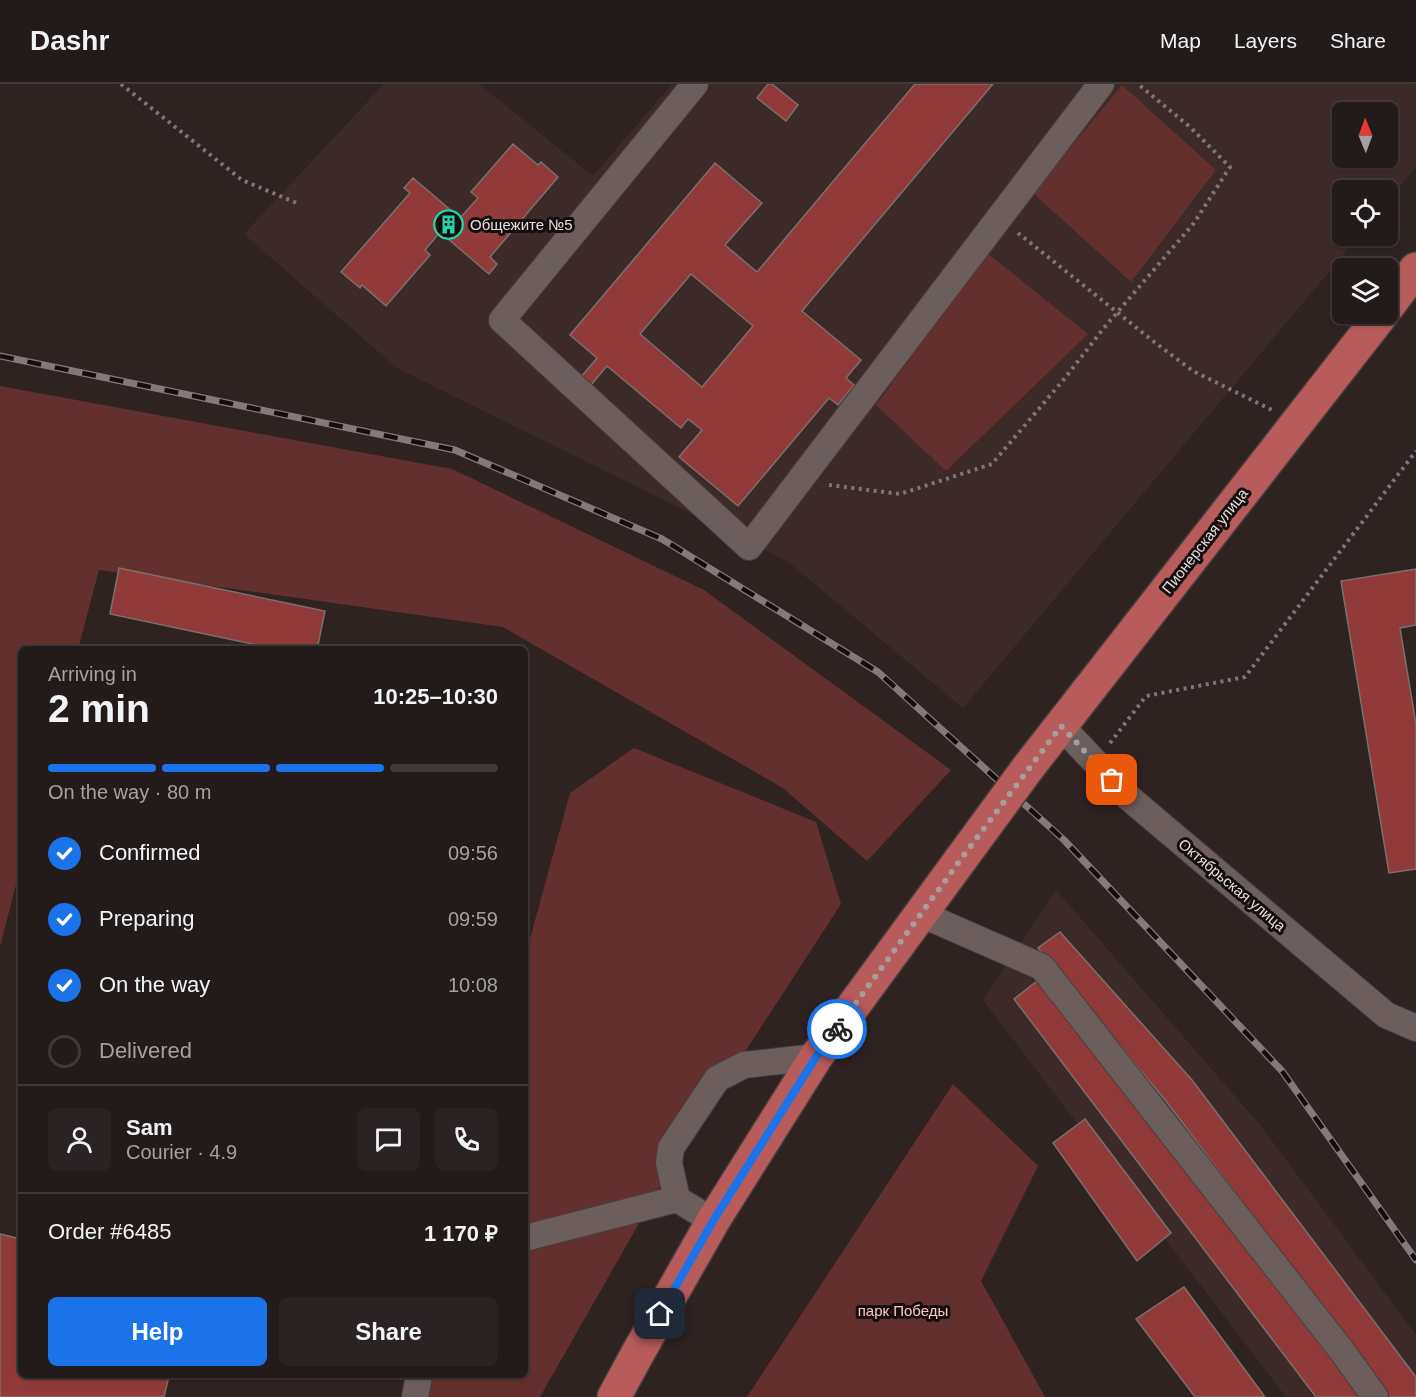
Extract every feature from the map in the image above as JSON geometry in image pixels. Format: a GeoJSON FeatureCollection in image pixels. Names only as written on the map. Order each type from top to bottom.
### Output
{"type":"FeatureCollection","features":[{"type":"Feature","properties":{"kind":"main road"},"geometry":{"type":"LineString","coordinates":[[1398,293],[1416,269]]}},
{"type":"Feature","properties":{"kind":"main road","name":"Пионерская улица"},"geometry":{"type":"LineString","coordinates":[[921,914],[1027,769],[1374,324]]}},
{"type":"Feature","properties":{"kind":"main road"},"geometry":{"type":"LineString","coordinates":[[614,1397],[713,1221],[816,1057],[921,914]]}},
{"type":"Feature","properties":{"kind":"street"},"geometry":{"type":"LineString","coordinates":[[695,84],[502,320],[749,547],[1101,84]]}},
{"type":"Feature","properties":{"kind":"street","name":"Октябрьская улица"},"geometry":{"type":"LineString","coordinates":[[1061,726],[1128,797],[1386,1015],[1416,1028]]}},
{"type":"Feature","properties":{"kind":"street"},"geometry":{"type":"LineString","coordinates":[[921,914],[1042,967],[1376,1397]]}},
{"type":"Feature","properties":{"kind":"street"},"geometry":{"type":"LineString","coordinates":[[677,1199],[669,1163],[671,1148],[717,1079],[744,1065],[816,1057]]}},
{"type":"Feature","properties":{"kind":"street"},"geometry":{"type":"LineString","coordinates":[[528,1237],[677,1199],[713,1221]]}},
{"type":"Feature","properties":{"kind":"street"},"geometry":{"type":"LineString","coordinates":[[415,1397],[419,1378]]}},
{"type":"Feature","properties":{"kind":"path"},"geometry":{"type":"LineString","coordinates":[[121,84],[242,180],[299,204]]}},
{"type":"Feature","properties":{"kind":"path"},"geometry":{"type":"LineString","coordinates":[[798,482],[900,494],[992,464],[1194,223],[1230,167],[1190,127],[1138,84]]}},
{"type":"Feature","properties":{"kind":"path"},"geometry":{"type":"LineString","coordinates":[[998,218],[1193,371],[1275,412]]}},
{"type":"Feature","properties":{"kind":"path"},"geometry":{"type":"LineString","coordinates":[[1095,762],[1146,696],[1245,677],[1416,451]]}},
{"type":"Feature","properties":{"kind":"shaded area"},"geometry":{"type":"Polygon","coordinates":[[[384,84],[479,84],[593,176],[672,84],[1416,85],[1416,167],[1398,189],[1398,180],[1332,180],[1332,246],[1351,246],[1341,258],[1332,258],[1332,268],[963,708],[787,561],[397,368],[244,234],[384,84]]]}},
{"type":"Feature","properties":{"kind":"shaded area"},"geometry":{"type":"Polygon","coordinates":[[[1056,890],[1261,1126],[1416,1335],[1416,1397],[1286,1397],[983,1000],[1056,890]]]}},
{"type":"Feature","properties":{"kind":"green space"},"geometry":{"type":"Polygon","coordinates":[[[1122,85],[1216,170],[1131,282],[1033,193],[1122,85]]]}},
{"type":"Feature","properties":{"kind":"green space"},"geometry":{"type":"Polygon","coordinates":[[[987,253],[1088,334],[946,471],[876,405],[987,253]]]}},
{"type":"Feature","properties":{"kind":"green space"},"geometry":{"type":"Polygon","coordinates":[[[0,386],[452,469],[704,590],[951,770],[867,861],[783,788],[503,627],[99,570],[79,646],[18,646],[18,877],[0,946],[0,386]]]}},
{"type":"Feature","properties":{"kind":"green space"},"geometry":{"type":"Polygon","coordinates":[[[634,748],[816,822],[841,904],[678,1155],[540,1397],[411,1397],[416,1378],[528,1378],[528,946],[570,793],[634,748]]]}},
{"type":"Feature","properties":{"kind":"green space","name":"парк Победы"},"geometry":{"type":"Polygon","coordinates":[[[953,1084],[1038,1166],[981,1281],[1045,1397],[747,1397],[953,1084]]]}},
{"type":"Feature","properties":{"kind":"building"},"geometry":{"type":"Polygon","coordinates":[[[768,84],[772,84],[798,105],[786,121],[757,98],[768,84]]]}},
{"type":"Feature","properties":{"kind":"building"},"geometry":{"type":"Polygon","coordinates":[[[915,84],[993,84],[802,311],[861,360],[846,378],[854,385],[838,405],[829,398],[738,506],[679,457],[702,430],[688,419],[681,428],[607,366],[591,385],[581,377],[597,358],[570,335],[715,163],[762,203],[725,245],[757,272],[915,84]],[[691,274],[640,334],[702,387],[753,326],[691,274]]]}},
{"type":"Feature","properties":{"kind":"building","name":"Общежите №5"},"geometry":{"type":"Polygon","coordinates":[[[513,144],[538,165],[541,162],[558,177],[490,257],[497,264],[489,274],[440,232],[425,250],[430,255],[386,306],[362,285],[360,288],[341,272],[410,193],[404,188],[413,178],[460,218],[478,198],[471,192],[513,144]]]}},
{"type":"Feature","properties":{"kind":"building"},"geometry":{"type":"Polygon","coordinates":[[[119,568],[325,611],[318,646],[262,646],[110,614],[119,568]]]}},
{"type":"Feature","properties":{"kind":"building"},"geometry":{"type":"Polygon","coordinates":[[[1416,569],[1416,625],[1400,628],[1416,724],[1416,869],[1389,873],[1341,581],[1416,569]]]}},
{"type":"Feature","properties":{"kind":"building"},"geometry":{"type":"Polygon","coordinates":[[[1060,932],[1192,1080],[1416,1377],[1416,1397],[1389,1397],[1166,1101],[1038,948],[1060,932]]]}},
{"type":"Feature","properties":{"kind":"building"},"geometry":{"type":"Polygon","coordinates":[[[1037,981],[1360,1397],[1316,1397],[1014,999],[1037,981]]]}},
{"type":"Feature","properties":{"kind":"building"},"geometry":{"type":"Polygon","coordinates":[[[1085,1119],[1171,1233],[1137,1261],[1053,1143],[1085,1119]]]}},
{"type":"Feature","properties":{"kind":"building"},"geometry":{"type":"Polygon","coordinates":[[[0,1234],[18,1238],[18,1378],[169,1378],[164,1397],[0,1397],[0,1234]]]}},
{"type":"Feature","properties":{"kind":"building"},"geometry":{"type":"Polygon","coordinates":[[[1184,1287],[1265,1397],[1195,1397],[1136,1319],[1184,1287]]]}},
{"type":"Feature","properties":{"kind":"railway"},"geometry":{"type":"LineString","coordinates":[[0,356],[455,450],[662,539],[878,672],[1064,840],[1282,1071],[1416,1260]]}},
{"type":"Feature","properties":{"kind":"way so far"},"geometry":{"type":"LineString","coordinates":[[837,1029],[1061,726],[1112,780]]}},
{"type":"Feature","properties":{"kind":"place","name":"Общежите №5"},"geometry":{"type":"Point","coordinates":[449,225]}},
{"type":"Feature","properties":{"kind":"route"},"geometry":{"type":"LineString","coordinates":[[660,1314],[713,1221],[816,1057],[837,1029]]}}]}
